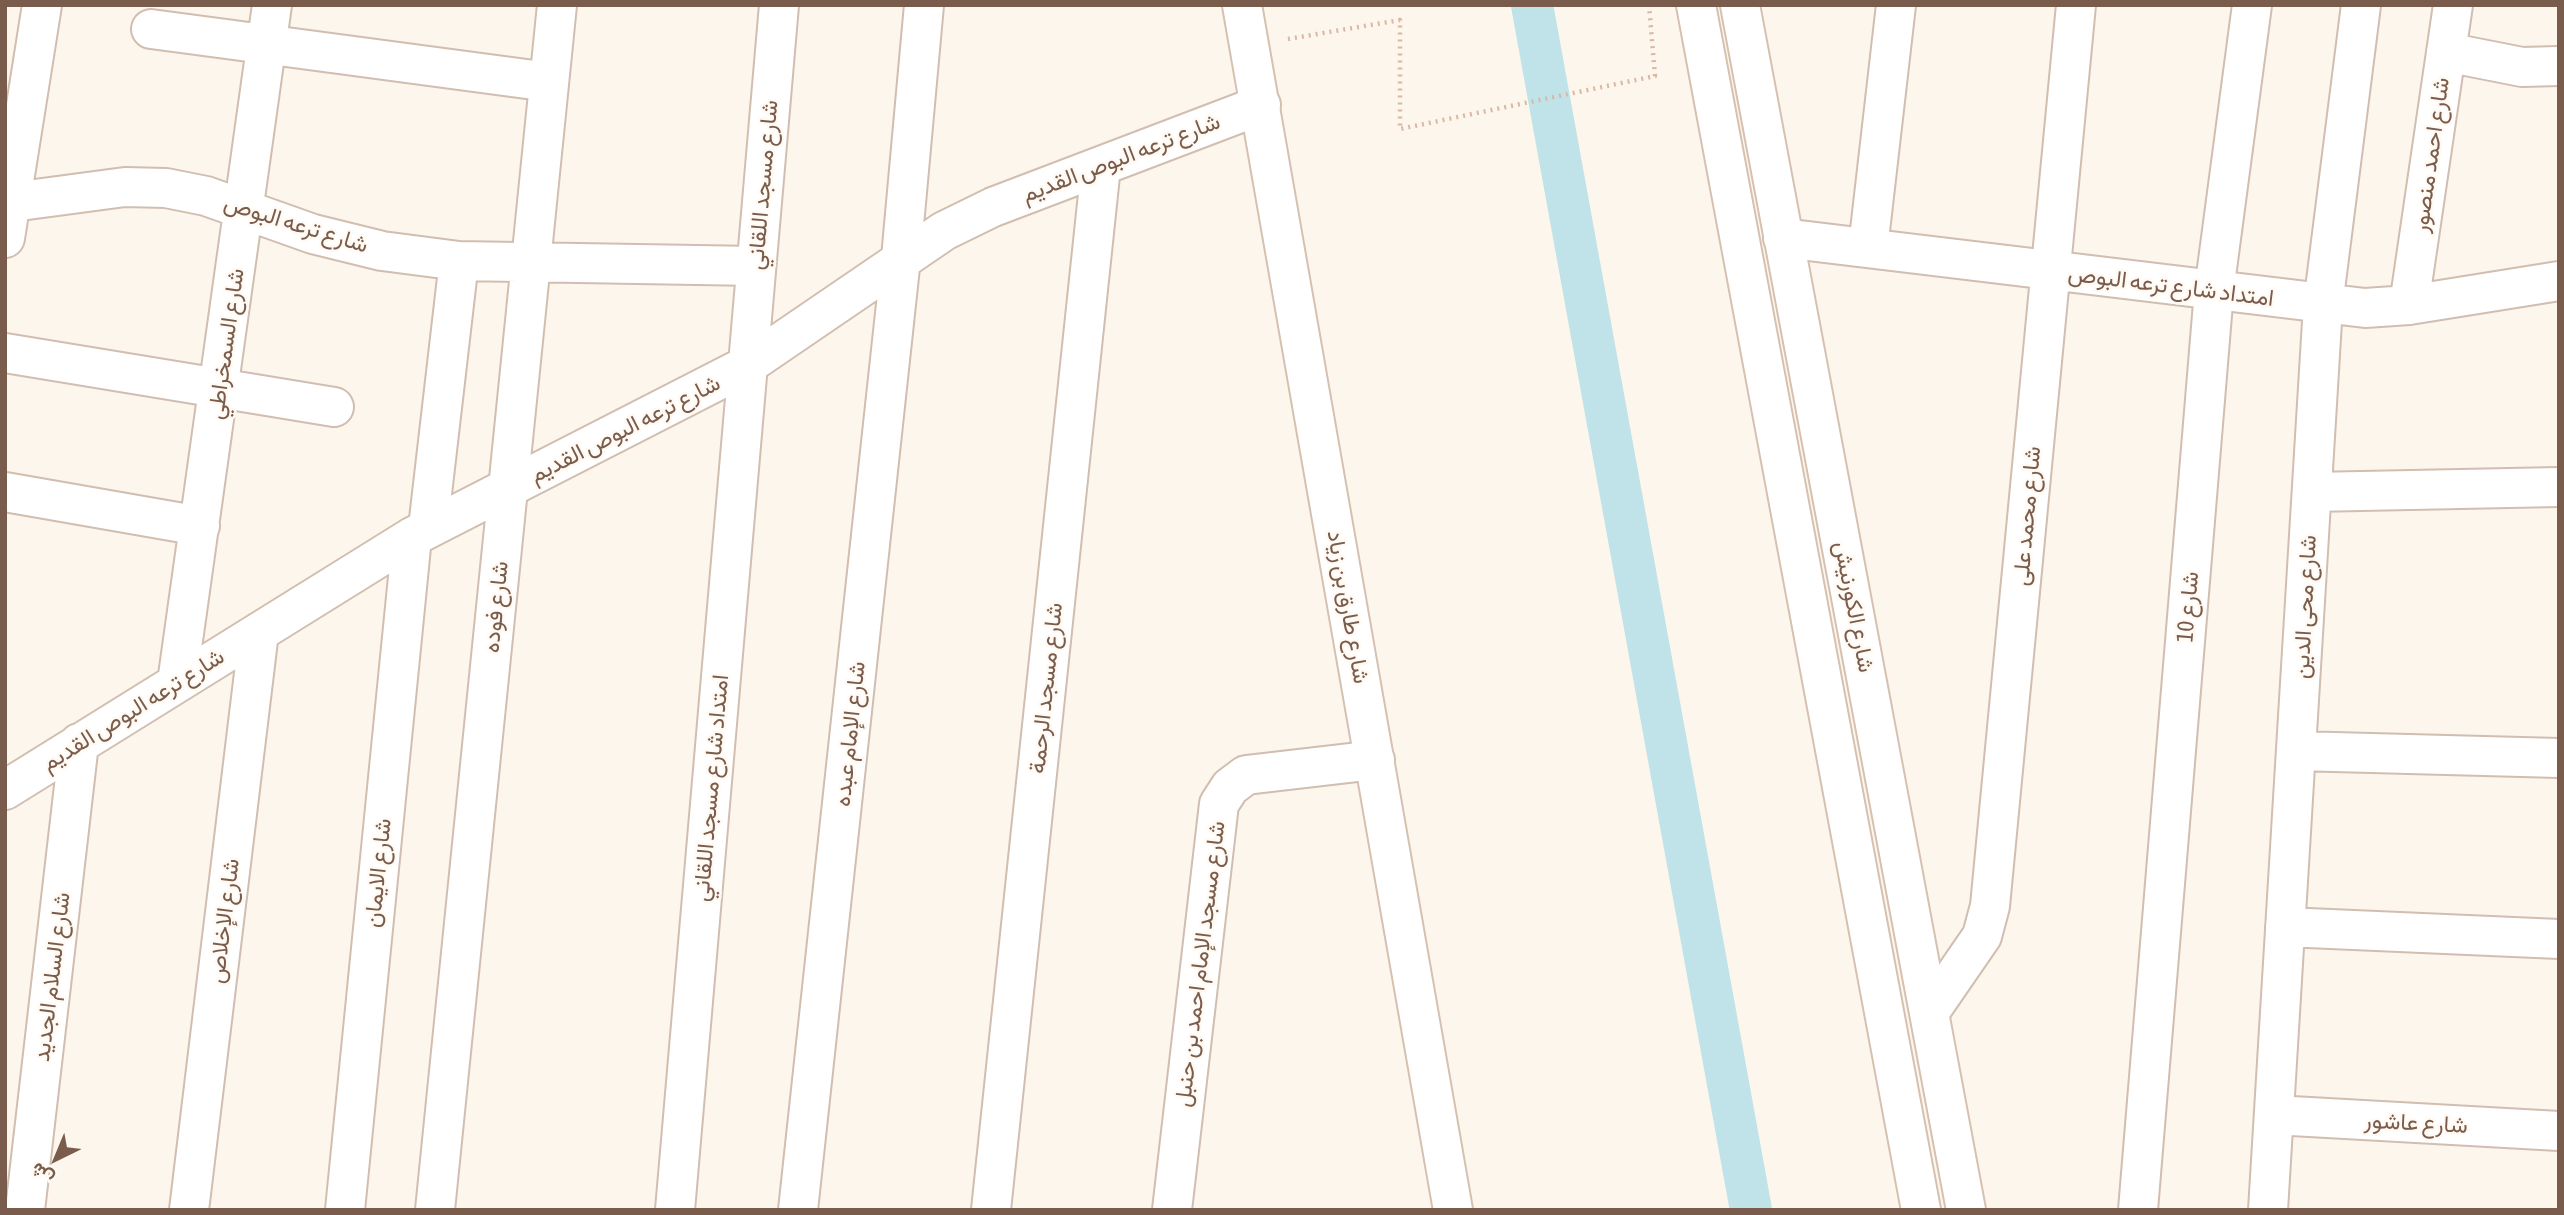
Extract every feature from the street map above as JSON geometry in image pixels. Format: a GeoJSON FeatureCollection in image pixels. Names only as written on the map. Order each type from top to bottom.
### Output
{"type":"FeatureCollection","features":[{"type":"Feature","properties":{"kind":"street"},"geometry":{"type":"LineString","coordinates":[[7,215],[42,5]]}},
{"type":"Feature","properties":{"kind":"street","name":"شارع السمخراطي"},"geometry":{"type":"LineString","coordinates":[[177,683],[272,5]]}},
{"type":"Feature","properties":{"kind":"street","name":"شارع فوده"},"geometry":{"type":"LineString","coordinates":[[435,1210],[557,5]]}},
{"type":"Feature","properties":{"kind":"street","name":"شارع مسجد اللقاني"},"geometry":{"type":"LineString","coordinates":[[746,366],[779,5]]}},
{"type":"Feature","properties":{"kind":"street","name":"شارع الإمام عبده"},"geometry":{"type":"LineString","coordinates":[[798,1210],[901,258],[924,5]]}},
{"type":"Feature","properties":{"kind":"street","name":"شارع طارق بن زياد"},"geometry":{"type":"LineString","coordinates":[[1242,5],[1453,1210]]}},
{"type":"Feature","properties":{"kind":"street","name":"شارع الكورنيش"},"geometry":{"type":"LineString","coordinates":[[1696,5],[1921,1210]]}},
{"type":"Feature","properties":{"kind":"street","name":"شارع الكورنيش"},"geometry":{"type":"LineString","coordinates":[[1740,5],[1931,1010],[1966,1210]]}},
{"type":"Feature","properties":{"kind":"street"},"geometry":{"type":"LineString","coordinates":[[1868,248],[1896,5]]}},
{"type":"Feature","properties":{"kind":"street","name":"شارع محمد على"},"geometry":{"type":"LineString","coordinates":[[1931,1010],[1982,936],[1990,906],[2076,5]]}},
{"type":"Feature","properties":{"kind":"street","name":"شارع 10"},"geometry":{"type":"LineString","coordinates":[[2138,1210],[2214,291],[2252,5]]}},
{"type":"Feature","properties":{"kind":"street","name":"شارع محى الدين"},"geometry":{"type":"LineString","coordinates":[[2268,1210],[2323,305],[2361,5]]}},
{"type":"Feature","properties":{"kind":"street","name":"شارع احمد منصور"},"geometry":{"type":"LineString","coordinates":[[2409,305],[2453,5]]}},
{"type":"Feature","properties":{"kind":"street"},"geometry":{"type":"LineString","coordinates":[[151,29],[549,82]]}},
{"type":"Feature","properties":{"kind":"street"},"geometry":{"type":"LineString","coordinates":[[2446,52],[2496,64],[2559,66]]}},
{"type":"Feature","properties":{"kind":"street","name":"شارع ترعه البوص القديم"},"geometry":{"type":"LineString","coordinates":[[5,790],[420,533],[746,366],[901,258],[993,207],[1261,105]]}},
{"type":"Feature","properties":{"kind":"street","name":"شارع مسجد الرحمة"},"geometry":{"type":"LineString","coordinates":[[991,1210],[1101,166]]}},
{"type":"Feature","properties":{"kind":"street","name":"شارع ترعه البوص"},"geometry":{"type":"LineString","coordinates":[[7,215],[125,187],[166,188],[206,196],[325,237],[382,251],[459,261],[756,266]]}},
{"type":"Feature","properties":{"kind":"street","name":"امتداد شارع ترعه البوص"},"geometry":{"type":"LineString","coordinates":[[1783,238],[2365,308],[2409,305],[2559,281]]}},
{"type":"Feature","properties":{"kind":"street"},"geometry":{"type":"LineString","coordinates":[[420,533],[459,261]]}},
{"type":"Feature","properties":{"kind":"street"},"geometry":{"type":"LineString","coordinates":[[5,353],[334,407]]}},
{"type":"Feature","properties":{"kind":"street","name":"امتداد شارع مسجد اللقاني"},"geometry":{"type":"LineString","coordinates":[[675,1210],[746,366]]}},
{"type":"Feature","properties":{"kind":"street"},"geometry":{"type":"LineString","coordinates":[[2312,492],[2559,487]]}},
{"type":"Feature","properties":{"kind":"street"},"geometry":{"type":"LineString","coordinates":[[5,492],[200,526]]}},
{"type":"Feature","properties":{"kind":"street","name":"شارع الايمان"},"geometry":{"type":"LineString","coordinates":[[345,1210],[420,533]]}},
{"type":"Feature","properties":{"kind":"street","name":"شارع الإخلاص"},"geometry":{"type":"LineString","coordinates":[[189,1210],[259,632]]}},
{"type":"Feature","properties":{"kind":"street","name":"شارع السلام الجديد"},"geometry":{"type":"LineString","coordinates":[[25,1210],[79,743]]}},
{"type":"Feature","properties":{"kind":"street"},"geometry":{"type":"LineString","coordinates":[[2296,751],[2559,758]]}},
{"type":"Feature","properties":{"kind":"street","name":"شارع مسجد الإمام احمد بن حنبل"},"geometry":{"type":"LineString","coordinates":[[1172,1210],[1219,804],[1230,787],[1246,775],[1374,761]]}},
{"type":"Feature","properties":{"kind":"street"},"geometry":{"type":"LineString","coordinates":[[2285,928],[2559,939]]}},
{"type":"Feature","properties":{"kind":"street","name":"شارع عاشور"},"geometry":{"type":"LineString","coordinates":[[2274,1115],[2559,1130]]}},
{"type":"Feature","properties":{"kind":"path"},"geometry":{"type":"LineString","coordinates":[[1250,46],[1400,20],[1400,129],[1655,76],[1649,5]]}},
{"type":"Feature","properties":{"kind":"waterway"},"geometry":{"type":"LineString","coordinates":[[1532,5],[1751,1210]]}}]}
